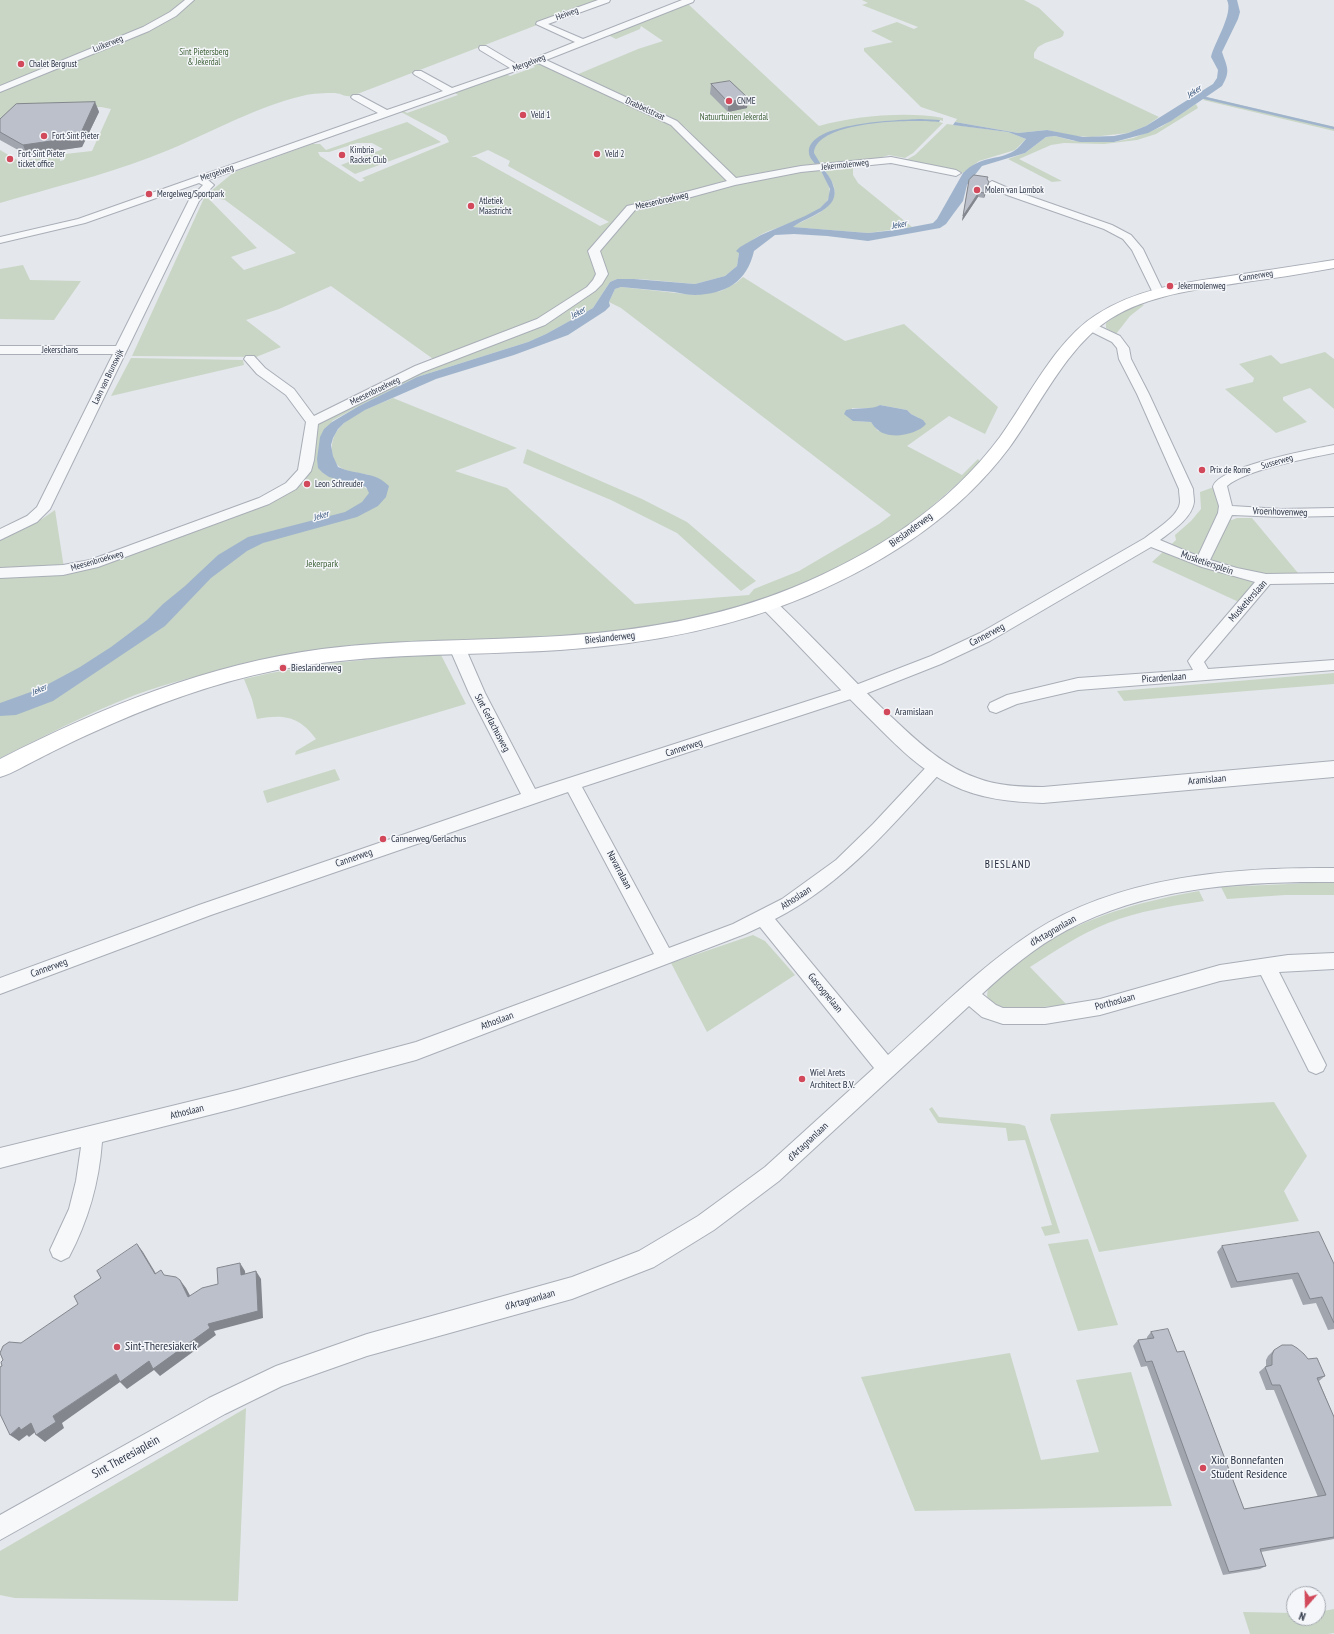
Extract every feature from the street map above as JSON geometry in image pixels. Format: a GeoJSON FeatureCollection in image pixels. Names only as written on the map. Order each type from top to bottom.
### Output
{"type":"FeatureCollection","features":[{"type":"Feature","properties":{"kind":"main road","name":"Cannerweg"},"geometry":{"type":"LineString","coordinates":[[1085,330],[1103,316],[1126,304],[1158,293],[1334,264]]}},
{"type":"Feature","properties":{"kind":"main road","name":"Bieslanderweg"},"geometry":{"type":"LineString","coordinates":[[0,769],[104,717],[156,697],[234,673],[286,661],[355,652],[589,641],[702,624],[768,604],[821,582],[874,555],[927,520],[958,494],[993,457],[1072,345],[1085,330]]}},
{"type":"Feature","properties":{"kind":"street","name":"Luikerweg"},"geometry":{"type":"LineString","coordinates":[[0,90],[146,29],[173,14],[190,0]]}},
{"type":"Feature","properties":{"kind":"street","name":"Heiweg"},"geometry":{"type":"LineString","coordinates":[[583,42],[540,24],[594,3],[606,0]]}},
{"type":"Feature","properties":{"kind":"street","name":"Mergelweg"},"geometry":{"type":"LineString","coordinates":[[0,240],[70,224],[232,168],[539,60],[690,0]]}},
{"type":"Feature","properties":{"kind":"street"},"geometry":{"type":"LineString","coordinates":[[483,48],[517,68]]}},
{"type":"Feature","properties":{"kind":"street","name":"Drabbelstraat"},"geometry":{"type":"LineString","coordinates":[[539,60],[674,123],[734,182]]}},
{"type":"Feature","properties":{"kind":"street"},"geometry":{"type":"LineString","coordinates":[[418,73],[451,91]]}},
{"type":"Feature","properties":{"kind":"street"},"geometry":{"type":"LineString","coordinates":[[356,97],[386,114]]}},
{"type":"Feature","properties":{"kind":"street","name":"Jekermolenweg"},"geometry":{"type":"LineString","coordinates":[[734,182],[801,169],[888,160],[902,161],[956,173]]}},
{"type":"Feature","properties":{"kind":"street","name":"Laan van Brunswijk"},"geometry":{"type":"LineString","coordinates":[[0,535],[29,521],[43,509],[194,200],[209,185],[232,168]]}},
{"type":"Feature","properties":{"kind":"street"},"geometry":{"type":"LineString","coordinates":[[200,179],[209,185]]}},
{"type":"Feature","properties":{"kind":"street","name":"Meesenbroekweg"},"geometry":{"type":"LineString","coordinates":[[0,573],[63,570],[93,564],[269,499],[290,486],[304,471],[312,422],[414,371],[531,327],[550,317],[598,282],[602,272],[595,257],[594,251],[631,208],[696,193],[734,182]]}},
{"type":"Feature","properties":{"kind":"street"},"geometry":{"type":"LineString","coordinates":[[992,184],[1011,193],[1108,226],[1127,237],[1138,249],[1158,293]]}},
{"type":"Feature","properties":{"kind":"street"},"geometry":{"type":"LineString","coordinates":[[168,189],[194,200]]}},
{"type":"Feature","properties":{"kind":"street","name":"Cannerweg"},"geometry":{"type":"LineString","coordinates":[[0,986],[205,910],[531,797],[854,692],[936,660],[985,637],[1150,541],[1182,513],[1186,507],[1187,494],[1176,465],[1125,359],[1110,345],[1085,330]]}},
{"type":"Feature","properties":{"kind":"street","name":"Jekerschans"},"geometry":{"type":"LineString","coordinates":[[0,350],[121,350]]}},
{"type":"Feature","properties":{"kind":"street"},"geometry":{"type":"LineString","coordinates":[[250,359],[261,371],[290,392],[312,422]]}},
{"type":"Feature","properties":{"kind":"street","name":"Susserweg"},"geometry":{"type":"LineString","coordinates":[[1226,510],[1220,487],[1222,483],[1266,465],[1309,453],[1334,448]]}},
{"type":"Feature","properties":{"kind":"street"},"geometry":{"type":"LineString","coordinates":[[1202,562],[1226,510]]}},
{"type":"Feature","properties":{"kind":"street","name":"Vroenhovenweg"},"geometry":{"type":"LineString","coordinates":[[1226,510],[1281,513],[1334,512]]}},
{"type":"Feature","properties":{"kind":"street","name":"Musketiersplein"},"geometry":{"type":"LineString","coordinates":[[1150,541],[1202,562],[1238,573],[1266,579]]}},
{"type":"Feature","properties":{"kind":"street","name":"Musketierslaan"},"geometry":{"type":"LineString","coordinates":[[1204,675],[1196,661],[1266,579],[1334,578]]}},
{"type":"Feature","properties":{"kind":"street","name":"Aramislaan"},"geometry":{"type":"LineString","coordinates":[[768,604],[797,631],[854,692],[914,750],[936,767],[961,780],[986,789],[1012,794],[1032,795],[1334,769]]}},
{"type":"Feature","properties":{"kind":"street","name":"Sint Gerlachusweg"},"geometry":{"type":"LineString","coordinates":[[457,647],[477,692],[531,797]]}},
{"type":"Feature","properties":{"kind":"street","name":"Picardenlaan"},"geometry":{"type":"LineString","coordinates":[[996,707],[1013,699],[1078,684],[1334,665]]}},
{"type":"Feature","properties":{"kind":"street","name":"Athoslaan"},"geometry":{"type":"LineString","coordinates":[[0,1158],[92,1136],[416,1051],[739,929],[763,918],[800,896],[842,865],[880,829],[936,767]]}},
{"type":"Feature","properties":{"kind":"street","name":"Navarralaan"},"geometry":{"type":"LineString","coordinates":[[572,784],[665,957]]}},
{"type":"Feature","properties":{"kind":"street","name":"d'Artagnanlaan"},"geometry":{"type":"LineString","coordinates":[[253,1387],[318,1361],[367,1345],[572,1288],[646,1258],[706,1223],[772,1174],[996,969],[1034,942],[1068,921],[1102,907],[1140,895],[1204,882],[1288,875],[1334,875]]}},
{"type":"Feature","properties":{"kind":"street","name":"Gascognelaan"},"geometry":{"type":"LineString","coordinates":[[763,918],[887,1069]]}},
{"type":"Feature","properties":{"kind":"street","name":"Porthoslaan"},"geometry":{"type":"LineString","coordinates":[[968,994],[989,1011],[1003,1016],[1045,1016],[1100,1007],[1199,978],[1288,963],[1334,961]]}},
{"type":"Feature","properties":{"kind":"street"},"geometry":{"type":"LineString","coordinates":[[1266,966],[1316,1065]]}},
{"type":"Feature","properties":{"kind":"street"},"geometry":{"type":"LineString","coordinates":[[60,1250],[74,1225],[86,1190],[90,1167],[92,1136]]}},
{"type":"Feature","properties":{"kind":"street","name":"Sint Theresiaplein"},"geometry":{"type":"LineString","coordinates":[[0,1528],[210,1409],[253,1387]]}},
{"type":"Feature","properties":{"kind":"green space","name":"Sint Pietersberg & Jekerdal"},"geometry":{"type":"Polygon","coordinates":[[[0,0],[602,0],[352,96],[335,93],[319,93],[282,102],[263,108],[132,164],[0,203],[0,150],[19,161],[60,155],[60,161],[64,160],[65,154],[92,151],[111,109],[101,107],[13,110],[0,121],[0,92],[135,31],[0,88],[0,0]]]}},
{"type":"Feature","properties":{"kind":"green space"},"geometry":{"type":"Polygon","coordinates":[[[862,0],[1024,0],[1039,8],[1064,32],[1063,36],[1060,38],[1038,47],[1034,53],[1034,58],[1159,117],[1146,126],[1128,133],[1092,137],[1073,136],[1047,130],[1018,133],[955,122],[957,119],[921,107],[864,51],[864,48],[893,42],[871,31],[897,22],[914,29],[918,27],[862,5],[868,3],[862,0]]]}},
{"type":"Feature","properties":{"kind":"green space","name":"Natuurtuinen Jekerdal"},"geometry":{"type":"Polygon","coordinates":[[[688,4],[819,126],[864,117],[897,115],[943,118],[943,121],[940,120],[939,122],[943,123],[913,153],[905,158],[889,155],[869,161],[736,179],[686,128],[676,121],[576,75],[638,49],[663,41],[641,26],[640,29],[616,39],[608,35],[688,4]]]}},
{"type":"Feature","properties":{"kind":"green space"},"geometry":{"type":"Polygon","coordinates":[[[531,64],[542,64],[672,123],[727,180],[725,182],[634,205],[593,248],[599,271],[596,281],[542,320],[436,361],[331,286],[279,309],[246,320],[281,347],[256,357],[132,356],[205,196],[234,172],[312,144],[320,144],[326,150],[407,122],[441,142],[355,174],[341,165],[383,149],[372,143],[357,143],[329,152],[318,152],[320,156],[360,182],[365,180],[362,178],[449,142],[446,136],[401,112],[404,111],[407,113],[458,95],[455,93],[506,74],[510,76],[535,67],[531,64]],[[488,150],[471,157],[476,157],[600,226],[609,222],[508,166],[510,161],[488,150]],[[206,196],[257,248],[231,257],[244,270],[296,253],[225,200],[206,196]]]}},
{"type":"Feature","properties":{"kind":"green space"},"geometry":{"type":"Polygon","coordinates":[[[1206,97],[1334,127],[1334,131],[1203,100],[1206,97]]]}},
{"type":"Feature","properties":{"kind":"green space"},"geometry":{"type":"Polygon","coordinates":[[[1196,104],[1198,108],[1156,134],[1137,140],[1104,144],[1064,143],[1051,145],[1019,159],[1062,181],[1052,182],[1008,159],[1025,153],[1046,137],[1055,136],[1074,141],[1114,142],[1133,138],[1161,127],[1196,104]]]}},
{"type":"Feature","properties":{"kind":"green space"},"geometry":{"type":"Polygon","coordinates":[[[947,124],[1008,132],[1026,139],[1015,150],[979,161],[963,173],[906,160],[915,155],[947,124]]]}},
{"type":"Feature","properties":{"kind":"green space","name":"Jekerpark"},"geometry":{"type":"Polygon","coordinates":[[[853,165],[853,175],[858,183],[912,227],[868,233],[792,227],[822,211],[833,200],[835,192],[833,184],[825,171],[821,171],[830,190],[829,197],[825,203],[809,215],[762,234],[746,245],[740,247],[737,266],[725,276],[695,284],[640,279],[617,279],[610,282],[593,308],[546,334],[528,342],[417,377],[332,421],[323,473],[334,478],[360,485],[368,490],[369,475],[345,470],[336,463],[333,458],[332,451],[333,440],[337,431],[344,423],[363,411],[393,398],[517,448],[455,471],[507,488],[635,604],[749,595],[754,589],[799,571],[879,524],[891,515],[621,308],[609,302],[615,289],[621,287],[695,295],[721,291],[736,283],[743,277],[845,341],[904,324],[998,407],[985,434],[949,416],[907,446],[962,475],[978,459],[981,463],[923,514],[869,554],[757,604],[647,630],[235,667],[172,683],[135,695],[84,717],[0,758],[0,538],[42,519],[55,510],[64,568],[82,565],[268,497],[296,476],[316,425],[412,374],[534,328],[597,287],[597,253],[632,210],[788,173],[853,165]],[[880,405],[876,408],[852,408],[853,421],[871,422],[878,431],[919,418],[907,410],[880,405]]]}},
{"type":"Feature","properties":{"kind":"green space"},"geometry":{"type":"Polygon","coordinates":[[[23,265],[30,280],[81,281],[54,320],[0,319],[0,269],[23,265]]]}},
{"type":"Feature","properties":{"kind":"green space"},"geometry":{"type":"Polygon","coordinates":[[[1140,304],[1144,305],[1130,316],[1116,334],[1106,328],[1106,323],[1119,313],[1140,304]]]}},
{"type":"Feature","properties":{"kind":"green space"},"geometry":{"type":"Polygon","coordinates":[[[1325,352],[1334,359],[1334,409],[1310,388],[1283,397],[1283,400],[1307,422],[1276,433],[1225,389],[1253,382],[1254,378],[1239,364],[1271,355],[1281,364],[1325,352]]]}},
{"type":"Feature","properties":{"kind":"green space"},"geometry":{"type":"Polygon","coordinates":[[[131,358],[243,360],[244,365],[111,396],[131,358]]]}},
{"type":"Feature","properties":{"kind":"green space"},"geometry":{"type":"Polygon","coordinates":[[[527,449],[642,499],[687,522],[756,581],[741,591],[677,533],[611,500],[523,463],[527,449]]]}},
{"type":"Feature","properties":{"kind":"green space"},"geometry":{"type":"Polygon","coordinates":[[[1214,487],[1220,506],[1218,515],[1232,520],[1237,518],[1252,518],[1298,573],[1261,573],[1241,603],[1152,562],[1176,540],[1175,535],[1191,521],[1201,509],[1200,492],[1214,487]]]}},
{"type":"Feature","properties":{"kind":"green space"},"geometry":{"type":"Polygon","coordinates":[[[441,655],[466,704],[295,755],[296,751],[316,739],[303,725],[290,718],[267,717],[257,719],[252,699],[244,679],[268,673],[317,665],[441,655]]]}},
{"type":"Feature","properties":{"kind":"green space"},"geometry":{"type":"Polygon","coordinates":[[[1334,673],[1334,684],[1124,701],[1117,691],[1334,673]]]}},
{"type":"Feature","properties":{"kind":"green space"},"geometry":{"type":"Polygon","coordinates":[[[335,769],[340,780],[267,803],[263,791],[335,769]]]}},
{"type":"Feature","properties":{"kind":"green space"},"geometry":{"type":"Polygon","coordinates":[[[1334,883],[1334,895],[1285,895],[1227,899],[1221,887],[1334,883]]]}},
{"type":"Feature","properties":{"kind":"green space"},"geometry":{"type":"Polygon","coordinates":[[[1199,891],[1204,901],[1143,912],[1108,923],[1058,949],[1030,967],[1067,1005],[1030,1008],[1001,1007],[995,1005],[987,996],[988,987],[1011,968],[1044,944],[1069,930],[1105,915],[1142,903],[1199,891]]]}},
{"type":"Feature","properties":{"kind":"green space"},"geometry":{"type":"Polygon","coordinates":[[[753,935],[765,941],[795,975],[707,1032],[671,963],[753,935]]]}},
{"type":"Feature","properties":{"kind":"green space"},"geometry":{"type":"Polygon","coordinates":[[[1274,1102],[1307,1156],[1284,1191],[1299,1221],[1099,1252],[1050,1119],[1051,1114],[1274,1102]]]}},
{"type":"Feature","properties":{"kind":"green space"},"geometry":{"type":"Polygon","coordinates":[[[932,1107],[939,1117],[1019,1124],[1025,1126],[1060,1233],[1045,1236],[1041,1227],[1052,1225],[1025,1140],[1008,1141],[1006,1128],[938,1123],[929,1109],[932,1107]]]}},
{"type":"Feature","properties":{"kind":"green space"},"geometry":{"type":"Polygon","coordinates":[[[1088,1239],[1118,1325],[1078,1331],[1048,1244],[1088,1239]]]}},
{"type":"Feature","properties":{"kind":"green space"},"geometry":{"type":"Polygon","coordinates":[[[1010,1353],[1041,1460],[1099,1452],[1076,1380],[1131,1372],[1172,1506],[915,1511],[861,1377],[1010,1353]]]}},
{"type":"Feature","properties":{"kind":"green space"},"geometry":{"type":"Polygon","coordinates":[[[246,1408],[238,1601],[15,1598],[0,1595],[0,1551],[246,1408]]]}},
{"type":"Feature","properties":{"kind":"green space"},"geometry":{"type":"Polygon","coordinates":[[[1334,1609],[1334,1633],[1250,1634],[1243,1612],[1286,1613],[1286,1626],[1326,1626],[1326,1610],[1334,1609]]]}},
{"type":"Feature","properties":{"kind":"water","name":"Jeker"},"geometry":{"type":"Polygon","coordinates":[[[1227,0],[1237,0],[1240,12],[1222,52],[1227,65],[1225,81],[1222,86],[1171,121],[1148,133],[1114,142],[1080,142],[1055,136],[1046,137],[1025,153],[982,166],[967,185],[963,201],[946,224],[940,228],[868,241],[827,236],[794,234],[775,235],[754,251],[751,262],[746,271],[734,284],[725,289],[695,295],[621,287],[615,289],[609,302],[610,306],[605,311],[568,335],[514,355],[436,379],[365,410],[344,423],[338,429],[331,445],[333,456],[338,467],[378,478],[389,486],[386,497],[378,506],[357,517],[263,543],[247,551],[211,578],[165,626],[53,701],[16,715],[0,716],[0,703],[39,689],[80,667],[111,647],[147,620],[218,555],[248,537],[345,512],[362,502],[369,493],[366,487],[329,477],[318,468],[317,459],[320,437],[324,429],[332,422],[359,406],[417,377],[528,342],[546,334],[593,308],[610,282],[617,279],[695,284],[725,276],[737,266],[739,253],[736,251],[740,247],[761,235],[820,208],[828,200],[830,189],[821,171],[825,171],[832,181],[835,193],[833,200],[822,211],[793,227],[868,233],[896,230],[933,223],[937,219],[963,173],[976,163],[1014,151],[1026,139],[1008,132],[953,125],[955,122],[1018,133],[1047,130],[1083,137],[1114,136],[1128,133],[1146,126],[1213,84],[1217,78],[1218,70],[1211,57],[1226,20],[1228,12],[1227,0]]]}},
{"type":"Feature","properties":{"kind":"water"},"geometry":{"type":"Polygon","coordinates":[[[920,119],[940,120],[939,122],[889,122],[848,128],[831,134],[819,142],[814,153],[820,163],[815,164],[809,153],[812,143],[822,135],[838,129],[875,122],[920,119]]]}},
{"type":"Feature","properties":{"kind":"water"},"geometry":{"type":"Polygon","coordinates":[[[880,405],[907,410],[911,414],[923,420],[926,424],[922,428],[910,433],[903,435],[889,435],[878,430],[871,422],[853,421],[844,414],[846,410],[877,407],[880,405]]]}},
{"type":"Feature","properties":{"kind":"building"},"geometry":{"type":"Polygon","coordinates":[[[730,81],[748,98],[728,102],[711,84],[730,81]]]}},
{"type":"Feature","properties":{"kind":"building","name":"Fort Sint Pieter"},"geometry":{"type":"Polygon","coordinates":[[[95,102],[79,137],[23,145],[0,132],[0,119],[16,104],[95,102]]]}},
{"type":"Feature","properties":{"kind":"building","name":"Molen van Lombok"},"geometry":{"type":"Polygon","coordinates":[[[974,175],[988,177],[987,179],[989,182],[984,193],[979,192],[963,216],[969,180],[974,175]]]}},
{"type":"Feature","properties":{"kind":"building"},"geometry":{"type":"Polygon","coordinates":[[[1319,1232],[1334,1264],[1334,1323],[1322,1297],[1310,1299],[1298,1273],[1237,1282],[1222,1246],[1319,1232]]]}},
{"type":"Feature","properties":{"kind":"building","name":"Sint-Theresiakerk"},"geometry":{"type":"Polygon","coordinates":[[[137,1244],[155,1274],[161,1270],[164,1275],[176,1277],[180,1280],[188,1297],[202,1288],[218,1284],[217,1268],[240,1263],[241,1275],[256,1271],[258,1311],[208,1324],[210,1328],[153,1369],[149,1361],[120,1382],[116,1374],[53,1416],[56,1422],[36,1435],[31,1423],[21,1430],[19,1427],[10,1435],[0,1414],[0,1367],[2,1366],[1,1362],[3,1360],[0,1353],[3,1346],[9,1342],[21,1343],[78,1304],[74,1296],[101,1278],[97,1271],[137,1244]]]}},
{"type":"Feature","properties":{"kind":"building","name":"Xior Bonnefanten Student Residence"},"geometry":{"type":"Polygon","coordinates":[[[1168,1329],[1177,1352],[1184,1351],[1244,1509],[1326,1495],[1280,1385],[1272,1385],[1265,1367],[1272,1365],[1272,1355],[1274,1350],[1282,1345],[1292,1345],[1308,1359],[1317,1358],[1325,1376],[1317,1378],[1334,1417],[1334,1537],[1260,1549],[1266,1566],[1229,1572],[1152,1361],[1146,1362],[1138,1340],[1154,1338],[1151,1332],[1168,1329]]]}},
{"type":"Feature","properties":{"kind":"waterway","name":"Jeker"},"geometry":{"type":"LineString","coordinates":[[1201,97],[1334,128]]}},
{"type":"Feature","properties":{"kind":"place","name":"Chalet Bergrust"},"geometry":{"type":"Point","coordinates":[21,64]}},
{"type":"Feature","properties":{"kind":"place","name":"CNME"},"geometry":{"type":"Point","coordinates":[729,101]}},
{"type":"Feature","properties":{"kind":"place","name":"Veld 1"},"geometry":{"type":"Point","coordinates":[523,115]}},
{"type":"Feature","properties":{"kind":"place","name":"Fort Sint Pieter"},"geometry":{"type":"Point","coordinates":[44,136]}},
{"type":"Feature","properties":{"kind":"place","name":"Veld 2"},"geometry":{"type":"Point","coordinates":[597,154]}},
{"type":"Feature","properties":{"kind":"place","name":"Kimbria Racket Club"},"geometry":{"type":"Point","coordinates":[342,155]}},
{"type":"Feature","properties":{"kind":"place","name":"Fort Sint Pieter ticket office"},"geometry":{"type":"Point","coordinates":[10,159]}},
{"type":"Feature","properties":{"kind":"place","name":"Molen van Lombok"},"geometry":{"type":"Point","coordinates":[977,190]}},
{"type":"Feature","properties":{"kind":"place","name":"Mergelweg/Sportpark"},"geometry":{"type":"Point","coordinates":[149,194]}},
{"type":"Feature","properties":{"kind":"place","name":"Atletiek Maastricht"},"geometry":{"type":"Point","coordinates":[471,206]}},
{"type":"Feature","properties":{"kind":"place","name":"Jekermolenweg"},"geometry":{"type":"Point","coordinates":[1170,286]}},
{"type":"Feature","properties":{"kind":"place","name":"Prix de Rome"},"geometry":{"type":"Point","coordinates":[1202,470]}},
{"type":"Feature","properties":{"kind":"place","name":"Leon Schreuder"},"geometry":{"type":"Point","coordinates":[307,484]}},
{"type":"Feature","properties":{"kind":"place","name":"Bieslanderweg"},"geometry":{"type":"Point","coordinates":[283,668]}},
{"type":"Feature","properties":{"kind":"place","name":"Aramislaan"},"geometry":{"type":"Point","coordinates":[887,712]}},
{"type":"Feature","properties":{"kind":"place","name":"Cannerweg/Gerlachus"},"geometry":{"type":"Point","coordinates":[383,839]}},
{"type":"Feature","properties":{"kind":"place","name":"Wiel Arets Architect B.V."},"geometry":{"type":"Point","coordinates":[802,1079]}},
{"type":"Feature","properties":{"kind":"place","name":"Sint-Theresiakerk"},"geometry":{"type":"Point","coordinates":[117,1347]}},
{"type":"Feature","properties":{"kind":"place","name":"Xior Bonnefanten Student Residence"},"geometry":{"type":"Point","coordinates":[1203,1468]}},
{"type":"Feature","properties":{"kind":"district","name":"BIESLAND"},"geometry":{"type":"Point","coordinates":[1008,865]}}]}
